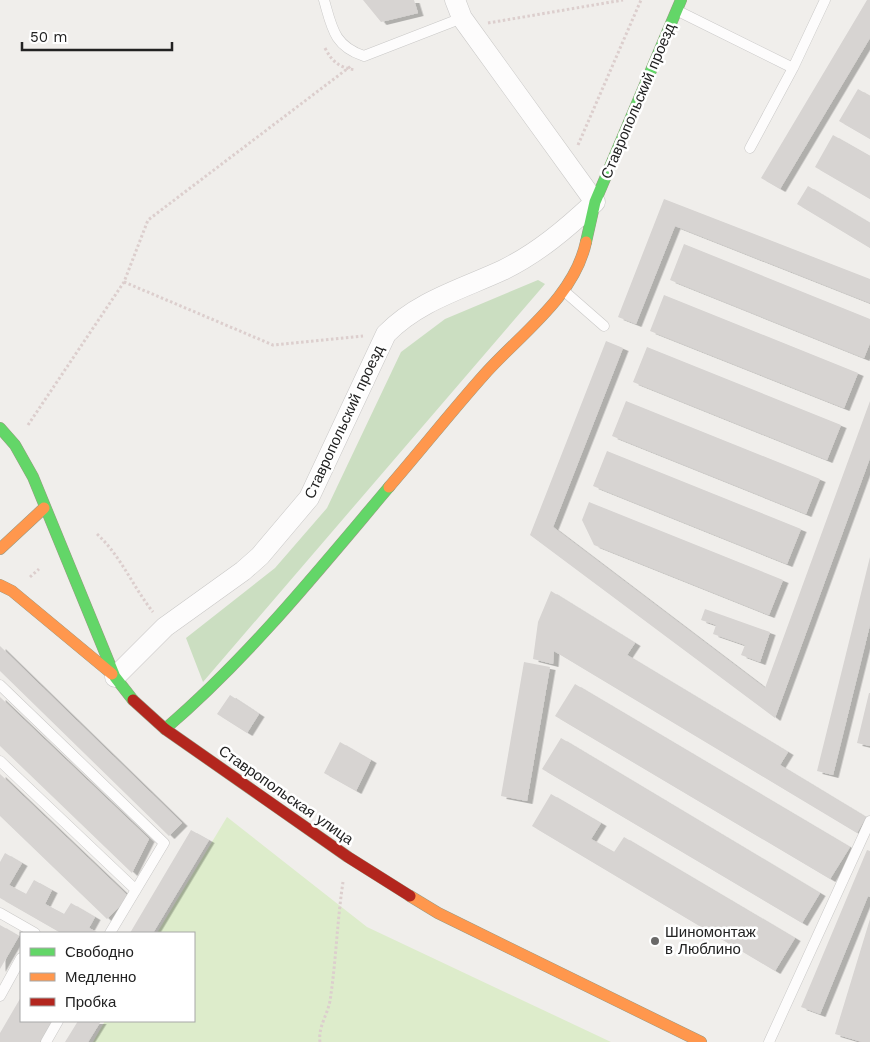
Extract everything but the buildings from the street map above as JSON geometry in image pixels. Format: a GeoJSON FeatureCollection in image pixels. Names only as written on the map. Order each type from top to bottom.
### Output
{"type":"FeatureCollection","features":[{"type":"Feature","properties":{"kind":"street","name":"Ставропольский проезд"},"geometry":{"type":"LineString","coordinates":[[455,0],[472,21],[568,166],[596,202]]}},
{"type":"Feature","properties":{"kind":"street","name":"Ставропольский проезд"},"geometry":{"type":"LineString","coordinates":[[165,729],[200,699],[274,623],[484,376],[564,291],[584,252],[596,202],[678,5]]}},
{"type":"Feature","properties":{"kind":"street","name":"Ставропольский проезд"},"geometry":{"type":"LineString","coordinates":[[115,677],[165,626],[243,571],[260,556],[300,511],[310,498],[386,334],[401,318],[424,304],[504,270],[540,250],[596,202]]}},
{"type":"Feature","properties":{"kind":"street","name":"Ставропольская улица"},"geometry":{"type":"LineString","coordinates":[[0,428],[18,449],[33,477],[44,508],[115,677],[136,704],[165,729],[348,857],[438,913],[701,1042]]}},
{"type":"Feature","properties":{"kind":"street"},"geometry":{"type":"LineString","coordinates":[[0,549],[44,508]]}},
{"type":"Feature","properties":{"kind":"street"},"geometry":{"type":"LineString","coordinates":[[0,586],[12,591],[115,677]]}},
{"type":"Feature","properties":{"kind":"lane"},"geometry":{"type":"LineString","coordinates":[[324,0],[334,35],[349,51],[364,56],[472,21]]}},
{"type":"Feature","properties":{"kind":"lane"},"geometry":{"type":"LineString","coordinates":[[750,148],[793,68],[825,0]]}},
{"type":"Feature","properties":{"kind":"lane"},"geometry":{"type":"LineString","coordinates":[[678,5],[793,68]]}},
{"type":"Feature","properties":{"kind":"lane"},"geometry":{"type":"LineString","coordinates":[[564,291],[604,326]]}},
{"type":"Feature","properties":{"kind":"lane"},"geometry":{"type":"LineString","coordinates":[[0,685],[164,843],[111,932]]}},
{"type":"Feature","properties":{"kind":"lane"},"geometry":{"type":"LineString","coordinates":[[0,761],[136,890]]}},
{"type":"Feature","properties":{"kind":"lane"},"geometry":{"type":"LineString","coordinates":[[768,1042],[870,821]]}},
{"type":"Feature","properties":{"kind":"lane"},"geometry":{"type":"LineString","coordinates":[[0,913],[33,932]]}},
{"type":"Feature","properties":{"kind":"lane"},"geometry":{"type":"LineString","coordinates":[[1,993],[20,960]]}},
{"type":"Feature","properties":{"kind":"lane"},"geometry":{"type":"LineString","coordinates":[[46,1042],[57,1022]]}},
{"type":"Feature","properties":{"kind":"path"},"geometry":{"type":"LineString","coordinates":[[472,21],[623,0]]}},
{"type":"Feature","properties":{"kind":"path"},"geometry":{"type":"LineString","coordinates":[[568,166],[641,0]]}},
{"type":"Feature","properties":{"kind":"path"},"geometry":{"type":"LineString","coordinates":[[28,426],[124,282],[148,220],[364,56]]}},
{"type":"Feature","properties":{"kind":"path"},"geometry":{"type":"LineString","coordinates":[[124,282],[273,345],[386,334]]}},
{"type":"Feature","properties":{"kind":"path"},"geometry":{"type":"LineString","coordinates":[[97,534],[111,548],[142,598],[165,626]]}},
{"type":"Feature","properties":{"kind":"path"},"geometry":{"type":"LineString","coordinates":[[320,1042],[319,1033],[330,1003],[336,924],[348,857]]}},
{"type":"Feature","properties":{"kind":"green space"},"geometry":{"type":"Polygon","coordinates":[[[538,280],[545,284],[203,682],[186,638],[275,568],[327,508],[401,352],[445,319],[538,280]]]}},
{"type":"Feature","properties":{"kind":"green space"},"geometry":{"type":"Polygon","coordinates":[[[227,817],[367,927],[611,1042],[93,1042],[104,1022],[195,1022],[195,932],[158,932],[227,817]]]}},
{"type":"Feature","properties":{"kind":"traffic: fast"},"geometry":{"type":"LineString","coordinates":[[586,242],[595,202],[681,0]]}},
{"type":"Feature","properties":{"kind":"traffic: fast"},"geometry":{"type":"LineString","coordinates":[[0,428],[15,445],[33,477],[115,677],[133,700]]}},
{"type":"Feature","properties":{"kind":"traffic: fast"},"geometry":{"type":"LineString","coordinates":[[165,729],[254,643],[309,582],[389,487]]}},
{"type":"Feature","properties":{"kind":"traffic: slow"},"geometry":{"type":"LineString","coordinates":[[389,487],[483,376],[544,315],[558,298],[580,262],[586,242]]}},
{"type":"Feature","properties":{"kind":"traffic: slow"},"geometry":{"type":"LineString","coordinates":[[0,549],[44,508]]}},
{"type":"Feature","properties":{"kind":"traffic: slow"},"geometry":{"type":"LineString","coordinates":[[0,585],[12,591],[112,674]]}},
{"type":"Feature","properties":{"kind":"traffic: slow"},"geometry":{"type":"LineString","coordinates":[[410,896],[438,913],[701,1042]]}},
{"type":"Feature","properties":{"kind":"traffic: jam"},"geometry":{"type":"LineString","coordinates":[[133,700],[165,729],[348,857],[410,896]]}},
{"type":"Feature","properties":{"kind":"place","name":"Шиномонтаж в Люблино"},"geometry":{"type":"Point","coordinates":[655,941]}}]}
